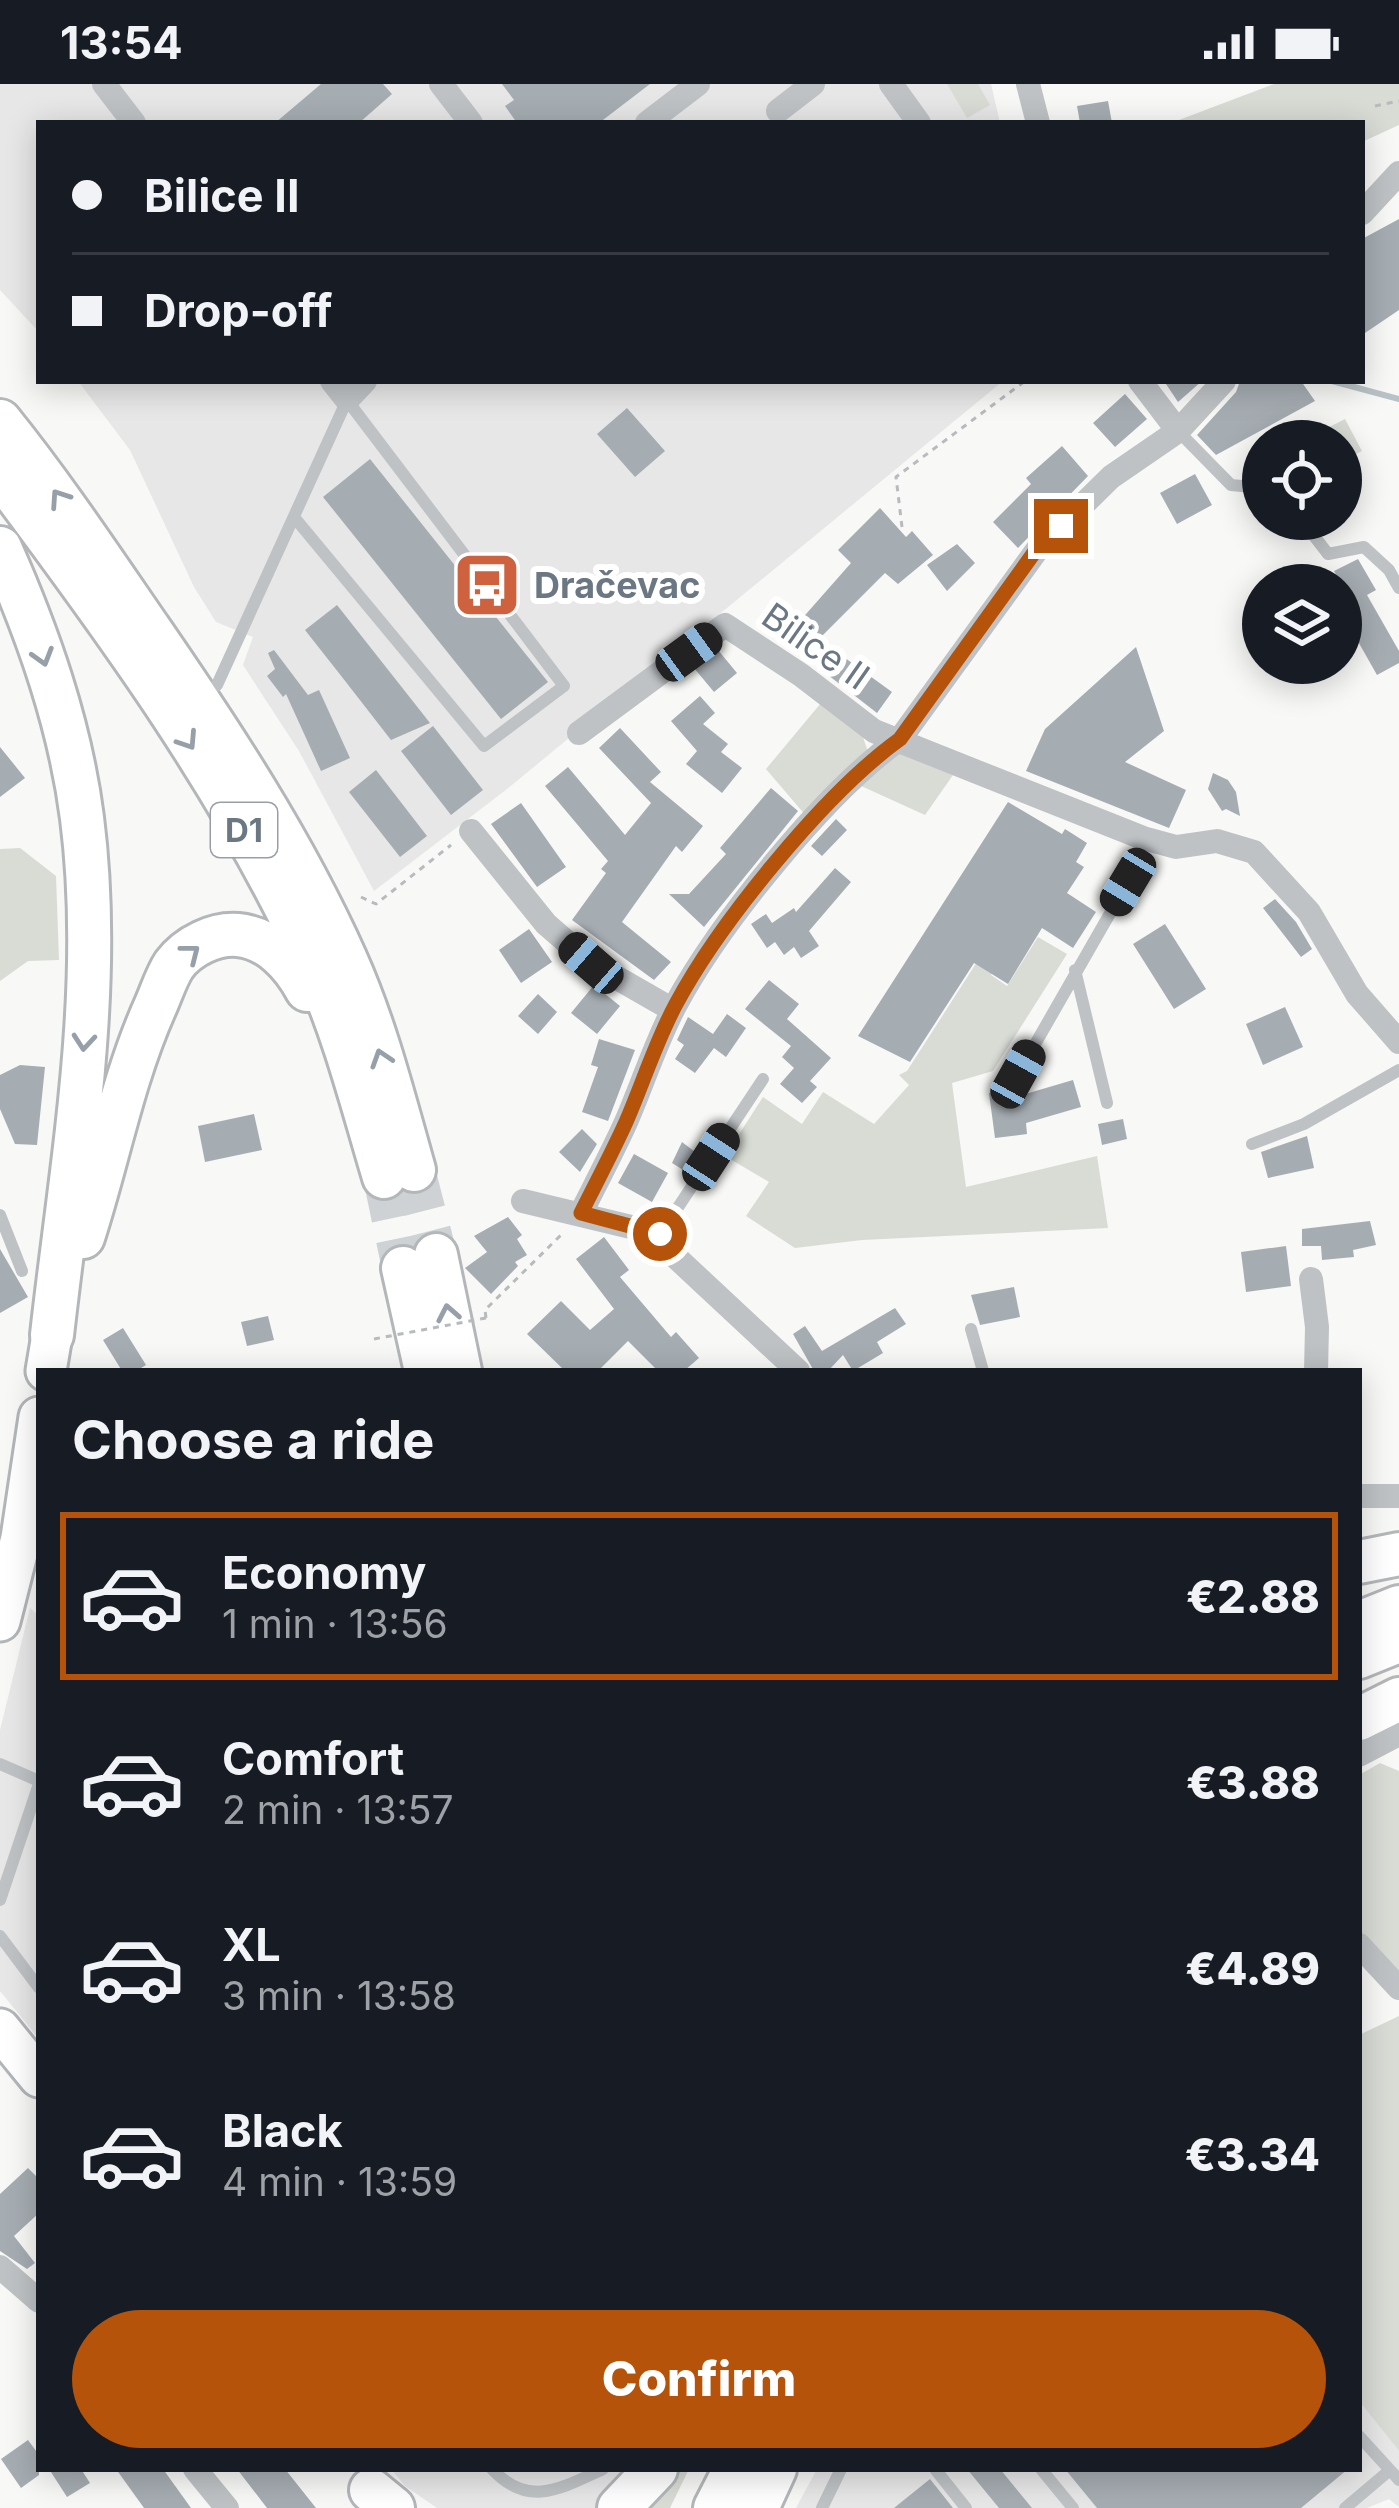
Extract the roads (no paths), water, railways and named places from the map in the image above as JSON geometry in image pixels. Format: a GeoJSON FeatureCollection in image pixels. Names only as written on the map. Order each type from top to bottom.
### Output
{"type":"FeatureCollection","features":[{"type":"Feature","properties":{"kind":"highway","name":"D1"},"geometry":{"type":"LineString","coordinates":[[0,421],[43,474],[289,843],[348,966],[399,1173],[352,1070],[317,973],[229,803],[100,608],[0,474]]}},
{"type":"Feature","properties":{"kind":"highway"},"geometry":{"type":"LineString","coordinates":[[0,548],[32,622],[65,728],[82,818],[90,966],[49,1353]]}},
{"type":"Feature","properties":{"kind":"highway"},"geometry":{"type":"LineString","coordinates":[[49,1353],[144,1033],[175,965],[200,942],[226,934],[248,936],[272,947],[301,979],[352,1070]]}},
{"type":"Feature","properties":{"kind":"highway"},"geometry":{"type":"LineString","coordinates":[[426,1368],[420,1261],[459,1368]]}},
{"type":"Feature","properties":{"kind":"highway"},"geometry":{"type":"LineString","coordinates":[[1362,1561],[1399,1554]]}},
{"type":"Feature","properties":{"kind":"highway"},"geometry":{"type":"LineString","coordinates":[[1362,1621],[1399,1607]]}},
{"type":"Feature","properties":{"kind":"highway"},"geometry":{"type":"LineString","coordinates":[[1362,1656],[1399,1641]]}},
{"type":"Feature","properties":{"kind":"highway"},"geometry":{"type":"LineString","coordinates":[[1362,1718],[1399,1699]]}},
{"type":"Feature","properties":{"kind":"highway"},"geometry":{"type":"LineString","coordinates":[[619,2508],[653,2472]]}},
{"type":"Feature","properties":{"kind":"highway"},"geometry":{"type":"LineString","coordinates":[[713,2472],[715,2508],[765,2480]]}},
{"type":"Feature","properties":{"kind":"main road"},"geometry":{"type":"LineString","coordinates":[[0,1622],[34,1473]]}},
{"type":"Feature","properties":{"kind":"main road"},"geometry":{"type":"LineString","coordinates":[[0,2029],[36,2073]]}},
{"type":"Feature","properties":{"kind":"street"},"geometry":{"type":"LineString","coordinates":[[104,84],[132,120]]}},
{"type":"Feature","properties":{"kind":"street"},"geometry":{"type":"LineString","coordinates":[[441,84],[468,120]]}},
{"type":"Feature","properties":{"kind":"street"},"geometry":{"type":"LineString","coordinates":[[651,120],[698,84]]}},
{"type":"Feature","properties":{"kind":"street"},"geometry":{"type":"LineString","coordinates":[[778,111],[813,84]]}},
{"type":"Feature","properties":{"kind":"street"},"geometry":{"type":"LineString","coordinates":[[891,84],[918,120]]}},
{"type":"Feature","properties":{"kind":"street"},"geometry":{"type":"LineString","coordinates":[[1028,84],[1037,120]]}},
{"type":"Feature","properties":{"kind":"street"},"geometry":{"type":"LineString","coordinates":[[1365,210],[1399,173]]}},
{"type":"Feature","properties":{"kind":"street"},"geometry":{"type":"LineString","coordinates":[[1143,384],[1178,430]]}},
{"type":"Feature","properties":{"kind":"street"},"geometry":{"type":"LineString","coordinates":[[581,1213],[673,1010],[732,920],[803,832],[900,739],[1036,550],[1111,477],[1178,430],[1221,384]]}},
{"type":"Feature","properties":{"kind":"street","name":"Bilice II"},"geometry":{"type":"LineString","coordinates":[[579,734],[725,626],[874,731],[1143,838],[1176,847],[1217,841],[1254,852],[1309,911],[1357,994],[1399,1042]]}},
{"type":"Feature","properties":{"kind":"street"},"geometry":{"type":"LineString","coordinates":[[471,831],[546,924],[591,963],[673,1010]]}},
{"type":"Feature","properties":{"kind":"street"},"geometry":{"type":"LineString","coordinates":[[523,1201],[660,1234],[666,1248],[795,1368]]}},
{"type":"Feature","properties":{"kind":"street"},"geometry":{"type":"LineString","coordinates":[[1311,1279],[1316,1368]]}},
{"type":"Feature","properties":{"kind":"street"},"geometry":{"type":"LineString","coordinates":[[1362,1496],[1399,1496]]}},
{"type":"Feature","properties":{"kind":"street"},"geometry":{"type":"LineString","coordinates":[[1362,1753],[1399,1734]]}},
{"type":"Feature","properties":{"kind":"street"},"geometry":{"type":"LineString","coordinates":[[1362,1948],[1399,1988]]}},
{"type":"Feature","properties":{"kind":"street"},"geometry":{"type":"LineString","coordinates":[[0,2266],[36,2298]]}},
{"type":"Feature","properties":{"kind":"street"},"geometry":{"type":"LineString","coordinates":[[197,2472],[226,2508]]}},
{"type":"Feature","properties":{"kind":"lane"},"geometry":{"type":"LineString","coordinates":[[196,698],[217,685],[294,517],[339,390]]}},
{"type":"Feature","properties":{"kind":"lane"},"geometry":{"type":"LineString","coordinates":[[294,517],[484,746],[564,686],[339,390]]}},
{"type":"Feature","properties":{"kind":"lane"},"geometry":{"type":"LineString","coordinates":[[1178,430],[1231,485],[1242,486]]}},
{"type":"Feature","properties":{"kind":"lane"},"geometry":{"type":"LineString","coordinates":[[1317,540],[1328,554],[1364,547],[1389,570],[1399,588]]}},
{"type":"Feature","properties":{"kind":"lane"},"geometry":{"type":"LineString","coordinates":[[1018,1074],[1128,882],[1143,838]]}},
{"type":"Feature","properties":{"kind":"lane"},"geometry":{"type":"LineString","coordinates":[[1075,970],[1107,1103]]}},
{"type":"Feature","properties":{"kind":"lane"},"geometry":{"type":"LineString","coordinates":[[1252,1144],[1304,1124],[1399,1070]]}},
{"type":"Feature","properties":{"kind":"lane"},"geometry":{"type":"LineString","coordinates":[[660,1234],[763,1079]]}},
{"type":"Feature","properties":{"kind":"lane"},"geometry":{"type":"LineString","coordinates":[[0,1215],[22,1271]]}},
{"type":"Feature","properties":{"kind":"lane"},"geometry":{"type":"LineString","coordinates":[[971,1328],[982,1368]]}},
{"type":"Feature","properties":{"kind":"lane"},"geometry":{"type":"LineString","coordinates":[[0,1764],[36,1782]]}},
{"type":"Feature","properties":{"kind":"lane"},"geometry":{"type":"LineString","coordinates":[[0,1900],[36,1792]]}},
{"type":"Feature","properties":{"kind":"lane"},"geometry":{"type":"LineString","coordinates":[[0,1936],[36,1984]]}},
{"type":"Feature","properties":{"kind":"lane"},"geometry":{"type":"LineString","coordinates":[[1345,2508],[1395,2475],[1362,2439]]}},
{"type":"Feature","properties":{"kind":"lane"},"geometry":{"type":"LineString","coordinates":[[494,2472],[508,2489],[528,2495],[561,2488],[596,2472]]}},
{"type":"Feature","properties":{"kind":"lane"},"geometry":{"type":"LineString","coordinates":[[822,2508],[840,2472]]}},
{"type":"Feature","properties":{"kind":"lane"},"geometry":{"type":"LineString","coordinates":[[937,2472],[966,2508]]}},
{"type":"Feature","properties":{"kind":"lane"},"geometry":{"type":"LineString","coordinates":[[1043,2472],[1073,2508]]}},
{"type":"Feature","properties":{"kind":"waterway"},"geometry":{"type":"LineString","coordinates":[[1343,384],[1399,399]]}},
{"type":"Feature","properties":{"kind":"tunnel"},"geometry":{"type":"LineString","coordinates":[[414,1170],[436,1255]]}},
{"type":"Feature","properties":{"kind":"tunnel"},"geometry":{"type":"LineString","coordinates":[[384,1177],[403,1268]]}},
{"type":"Feature","properties":{"kind":"place","name":"Dračevac"},"geometry":{"type":"Point","coordinates":[487,585]}}]}
